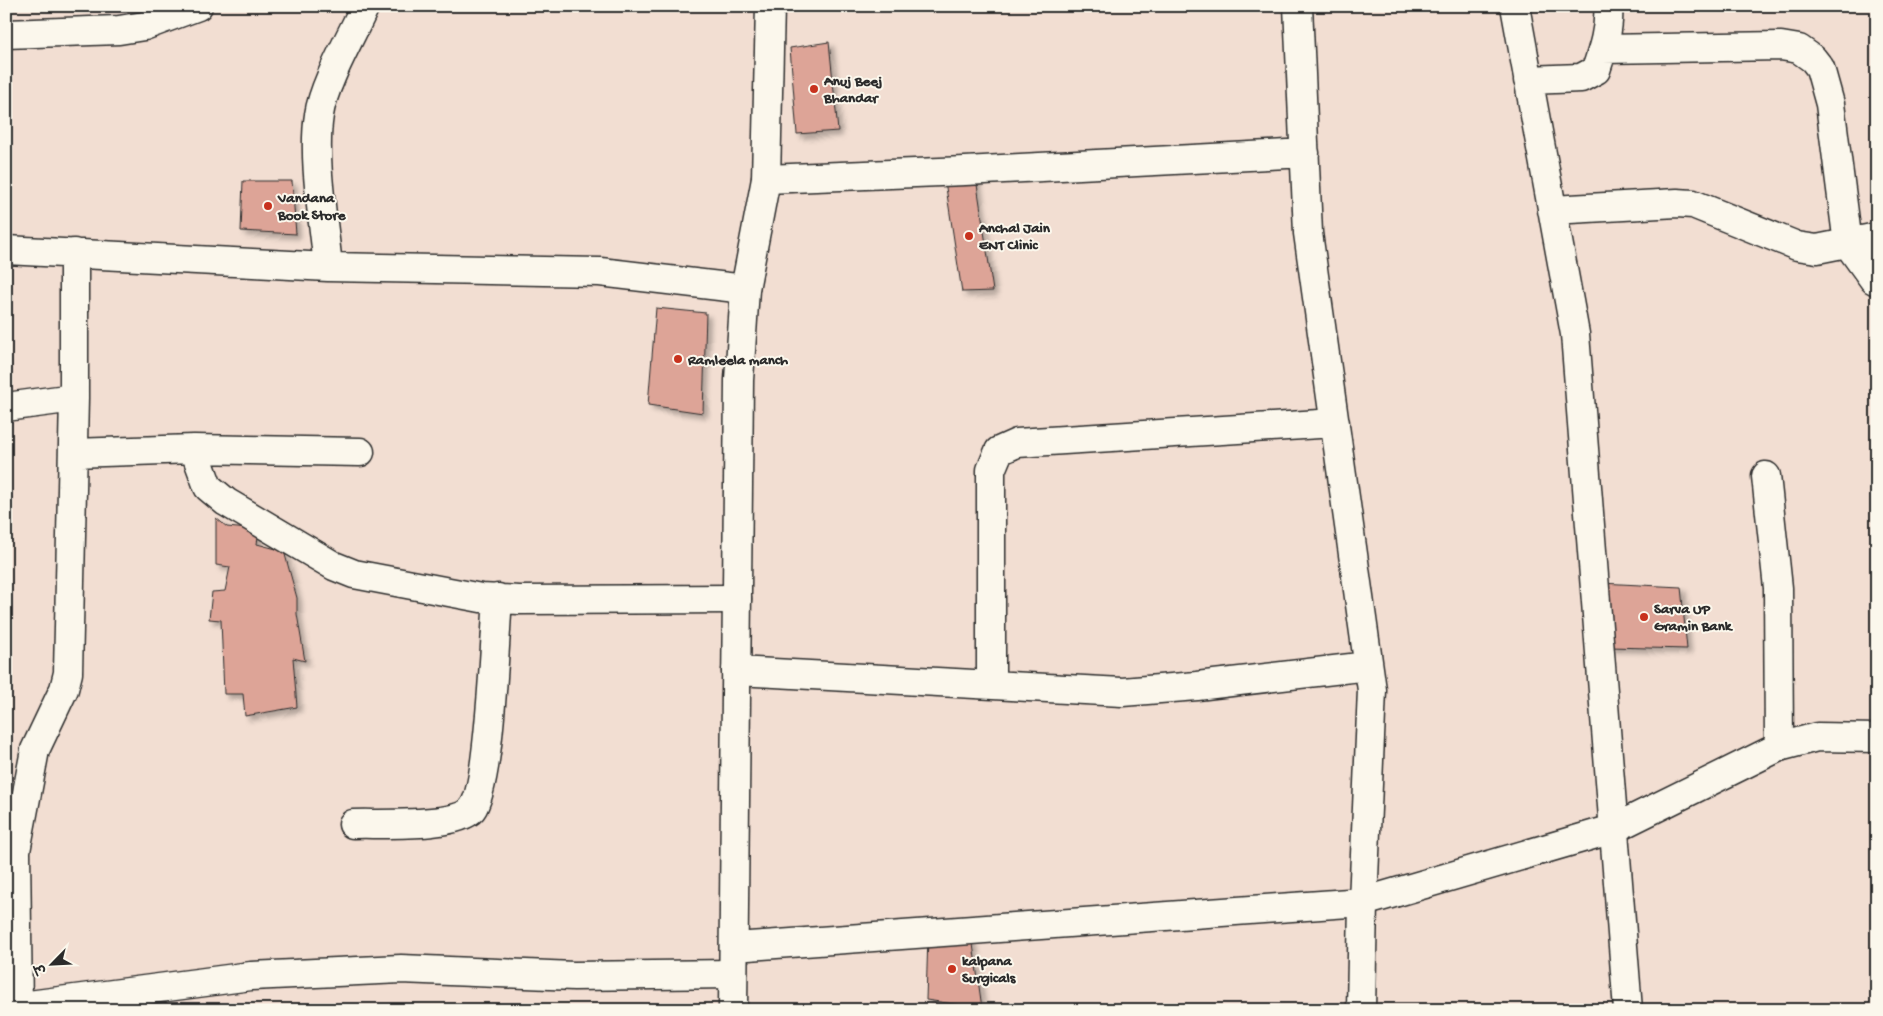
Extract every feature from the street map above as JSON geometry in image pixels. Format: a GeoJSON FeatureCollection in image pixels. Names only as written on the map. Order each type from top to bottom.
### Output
{"type":"FeatureCollection","features":[{"type":"Feature","properties":{"kind":"street"},"geometry":{"type":"LineString","coordinates":[[6,34],[119,30],[144,26],[198,6]]}},
{"type":"Feature","properties":{"kind":"street"},"geometry":{"type":"LineString","coordinates":[[328,267],[316,141],[319,113],[325,94],[365,6]]}},
{"type":"Feature","properties":{"kind":"street"},"geometry":{"type":"LineString","coordinates":[[733,1010],[739,380],[745,289],[766,179],[770,6]]}},
{"type":"Feature","properties":{"kind":"street"},"geometry":{"type":"LineString","coordinates":[[1298,6],[1308,233],[1372,690],[1363,902],[1362,1010]]}},
{"type":"Feature","properties":{"kind":"street"},"geometry":{"type":"LineString","coordinates":[[1515,6],[1575,334],[1612,829],[1628,1010]]}},
{"type":"Feature","properties":{"kind":"street"},"geometry":{"type":"LineString","coordinates":[[1528,80],[1581,78],[1596,70],[1603,49],[1609,18],[1608,6]]}},
{"type":"Feature","properties":{"kind":"street"},"geometry":{"type":"LineString","coordinates":[[1603,49],[1781,46],[1799,49],[1813,59],[1820,68],[1830,104],[1848,244],[1874,280],[1877,279]]}},
{"type":"Feature","properties":{"kind":"street"},"geometry":{"type":"LineString","coordinates":[[766,179],[964,171],[1305,153]]}},
{"type":"Feature","properties":{"kind":"street"},"geometry":{"type":"LineString","coordinates":[[1552,210],[1677,203],[1693,204],[1797,246],[1817,249],[1877,237]]}},
{"type":"Feature","properties":{"kind":"street"},"geometry":{"type":"LineString","coordinates":[[6,250],[328,267],[600,272],[745,289]]}},
{"type":"Feature","properties":{"kind":"street"},"geometry":{"type":"LineString","coordinates":[[14,844],[35,750],[64,689],[68,673],[74,398],[74,253]]}},
{"type":"Feature","properties":{"kind":"street"},"geometry":{"type":"LineString","coordinates":[[6,407],[74,398]]}},
{"type":"Feature","properties":{"kind":"street"},"geometry":{"type":"LineString","coordinates":[[991,685],[991,470],[999,451],[1017,443],[1335,423]]}},
{"type":"Feature","properties":{"kind":"street"},"geometry":{"type":"LineString","coordinates":[[194,449],[208,487],[220,497],[334,566],[354,574],[444,592],[498,598],[737,599]]}},
{"type":"Feature","properties":{"kind":"street"},"geometry":{"type":"LineString","coordinates":[[73,453],[194,449],[360,452]]}},
{"type":"Feature","properties":{"kind":"street"},"geometry":{"type":"LineString","coordinates":[[1766,476],[1778,588],[1779,747]]}},
{"type":"Feature","properties":{"kind":"street"},"geometry":{"type":"LineString","coordinates":[[353,824],[431,823],[458,817],[471,810],[479,794],[485,763],[498,598]]}},
{"type":"Feature","properties":{"kind":"street"},"geometry":{"type":"LineString","coordinates":[[736,671],[1122,692],[1197,686],[1368,666]]}},
{"type":"Feature","properties":{"kind":"street"},"geometry":{"type":"LineString","coordinates":[[734,947],[1363,902],[1612,829],[1779,747],[1817,737],[1877,738]]}},
{"type":"Feature","properties":{"kind":"street"},"geometry":{"type":"LineString","coordinates":[[6,805],[14,844],[14,1008],[251,976],[401,969],[574,976],[732,974]]}},
{"type":"Feature","properties":{"kind":"building","name":"Anuj Beej Bhandar"},"geometry":{"type":"Polygon","coordinates":[[[829,42],[838,131],[797,134],[790,48],[829,42]]]}},
{"type":"Feature","properties":{"kind":"building","name":"Anchal Jain ENT Clinic"},"geometry":{"type":"Polygon","coordinates":[[[976,178],[993,291],[962,292],[945,181],[976,178]]]}},
{"type":"Feature","properties":{"kind":"building","name":"Vandana Book Store"},"geometry":{"type":"Polygon","coordinates":[[[243,181],[292,181],[296,234],[241,231],[243,181]]]}},
{"type":"Feature","properties":{"kind":"building","name":"Ramleela manch"},"geometry":{"type":"Polygon","coordinates":[[[656,308],[706,313],[703,413],[648,405],[656,308]]]}},
{"type":"Feature","properties":{"kind":"building"},"geometry":{"type":"Polygon","coordinates":[[[216,518],[227,527],[259,530],[257,544],[284,551],[297,598],[297,614],[305,661],[293,658],[297,707],[245,716],[243,694],[224,694],[221,620],[209,619],[212,592],[225,591],[230,567],[216,565],[216,518]]]}},
{"type":"Feature","properties":{"kind":"building","name":"Sarva UP Gramin Bank"},"geometry":{"type":"Polygon","coordinates":[[[1600,583],[1681,587],[1687,649],[1610,647],[1600,583]]]}},
{"type":"Feature","properties":{"kind":"building","name":"kalpana Surgicals"},"geometry":{"type":"Polygon","coordinates":[[[928,936],[972,937],[982,1008],[926,1000],[928,936]]]}},
{"type":"Feature","properties":{"kind":"place","name":"Anuj Beej Bhandar"},"geometry":{"type":"Point","coordinates":[814,89]}},
{"type":"Feature","properties":{"kind":"place","name":"Vandana Book Store"},"geometry":{"type":"Point","coordinates":[268,206]}},
{"type":"Feature","properties":{"kind":"place","name":"Anchal Jain ENT Clinic"},"geometry":{"type":"Point","coordinates":[969,236]}},
{"type":"Feature","properties":{"kind":"place","name":"Ramleela manch"},"geometry":{"type":"Point","coordinates":[678,359]}},
{"type":"Feature","properties":{"kind":"place","name":"Sarva UP Gramin Bank"},"geometry":{"type":"Point","coordinates":[1644,617]}},
{"type":"Feature","properties":{"kind":"place","name":"kalpana Surgicals"},"geometry":{"type":"Point","coordinates":[952,969]}}]}
